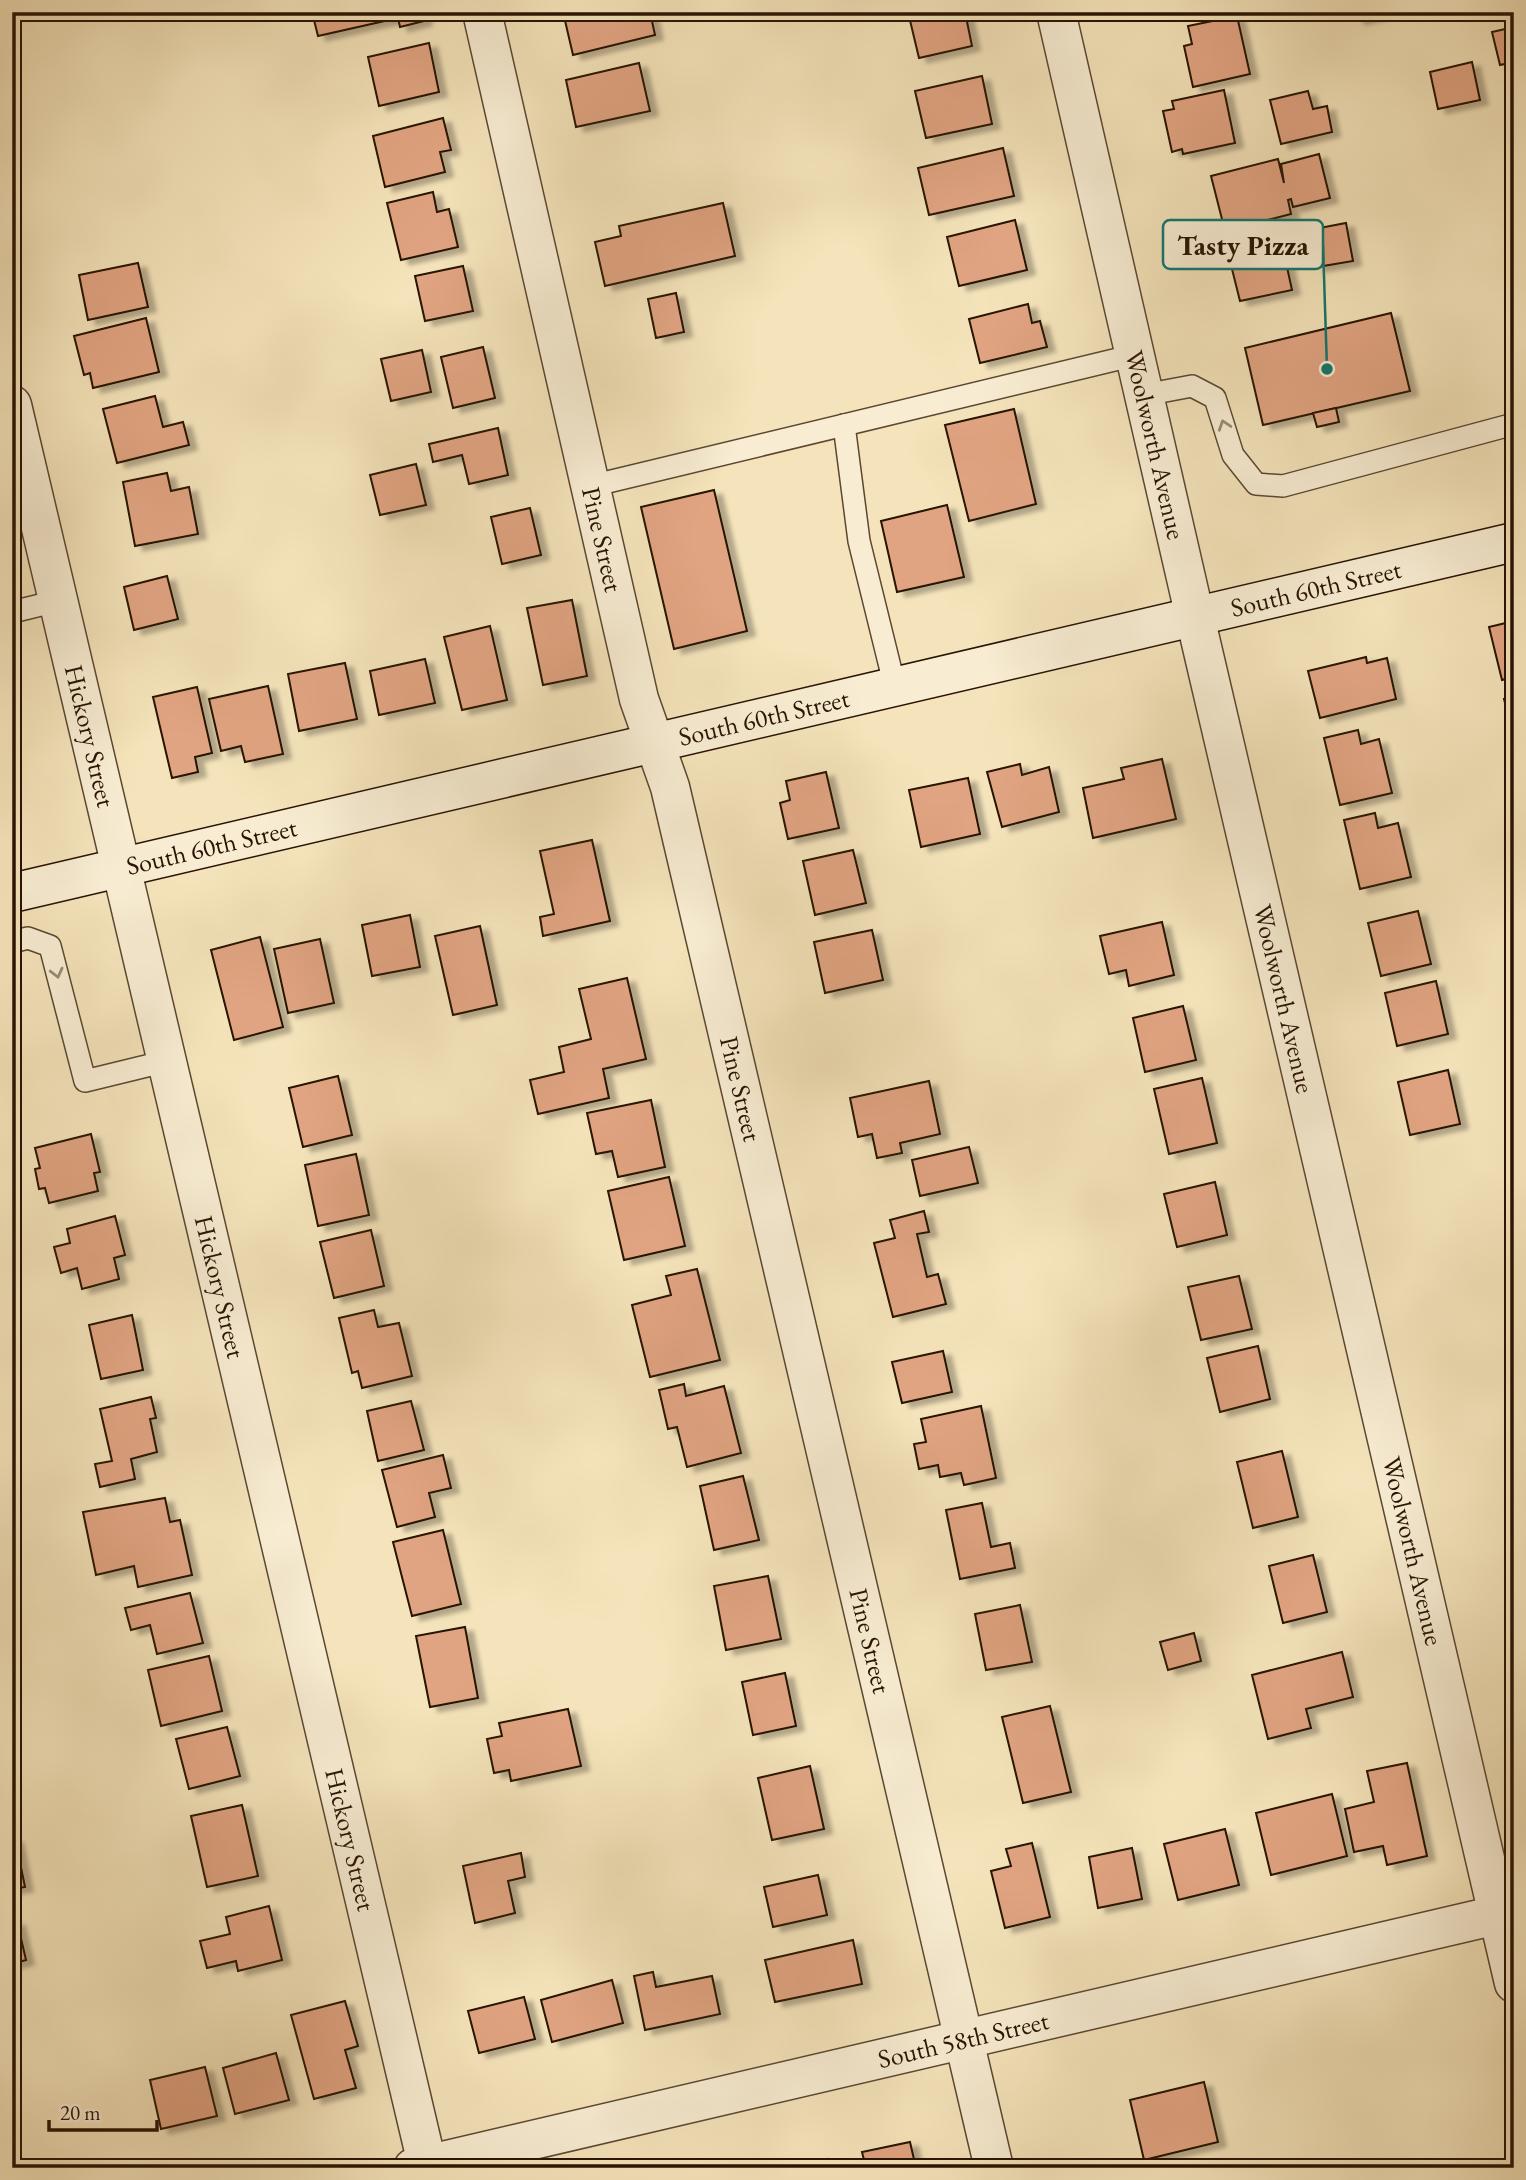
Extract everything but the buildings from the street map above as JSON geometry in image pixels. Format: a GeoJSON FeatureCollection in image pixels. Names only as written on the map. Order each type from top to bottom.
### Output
{"type":"FeatureCollection","features":[{"type":"Feature","properties":{"kind":"street","name":"Pine Street"},"geometry":{"type":"LineString","coordinates":[[482,12],[639,699],[676,814],[994,2168]]}},
{"type":"Feature","properties":{"kind":"street","name":"Woolworth Avenue"},"geometry":{"type":"LineString","coordinates":[[1056,12],[1195,617],[1506,1913],[1514,1983]]}},
{"type":"Feature","properties":{"kind":"street","name":"Hickory Street"},"geometry":{"type":"LineString","coordinates":[[12,405],[423,2167]]}},
{"type":"Feature","properties":{"kind":"street","name":"South 60th Street"},"geometry":{"type":"LineString","coordinates":[[12,893],[1514,542]]}},
{"type":"Feature","properties":{"kind":"street","name":"South 58th Street"},"geometry":{"type":"LineString","coordinates":[[423,2167],[1506,1913]]}},
{"type":"Feature","properties":{"kind":"lane"},"geometry":{"type":"LineString","coordinates":[[591,486],[1135,355]]}},
{"type":"Feature","properties":{"kind":"lane"},"geometry":{"type":"LineString","coordinates":[[1144,395],[1192,386],[1215,398],[1233,455],[1256,484],[1283,486],[1514,425]]}},
{"type":"Feature","properties":{"kind":"lane"},"geometry":{"type":"LineString","coordinates":[[844,425],[859,541],[895,687]]}},
{"type":"Feature","properties":{"kind":"lane"},"geometry":{"type":"LineString","coordinates":[[12,612],[57,601]]}},
{"type":"Feature","properties":{"kind":"lane"},"geometry":{"type":"LineString","coordinates":[[12,942],[28,938],[50,946],[85,1081],[167,1061]]}},
{"type":"Feature","properties":{"kind":"place","name":"Tasty Pizza"},"geometry":{"type":"Point","coordinates":[1327,369]}}]}
